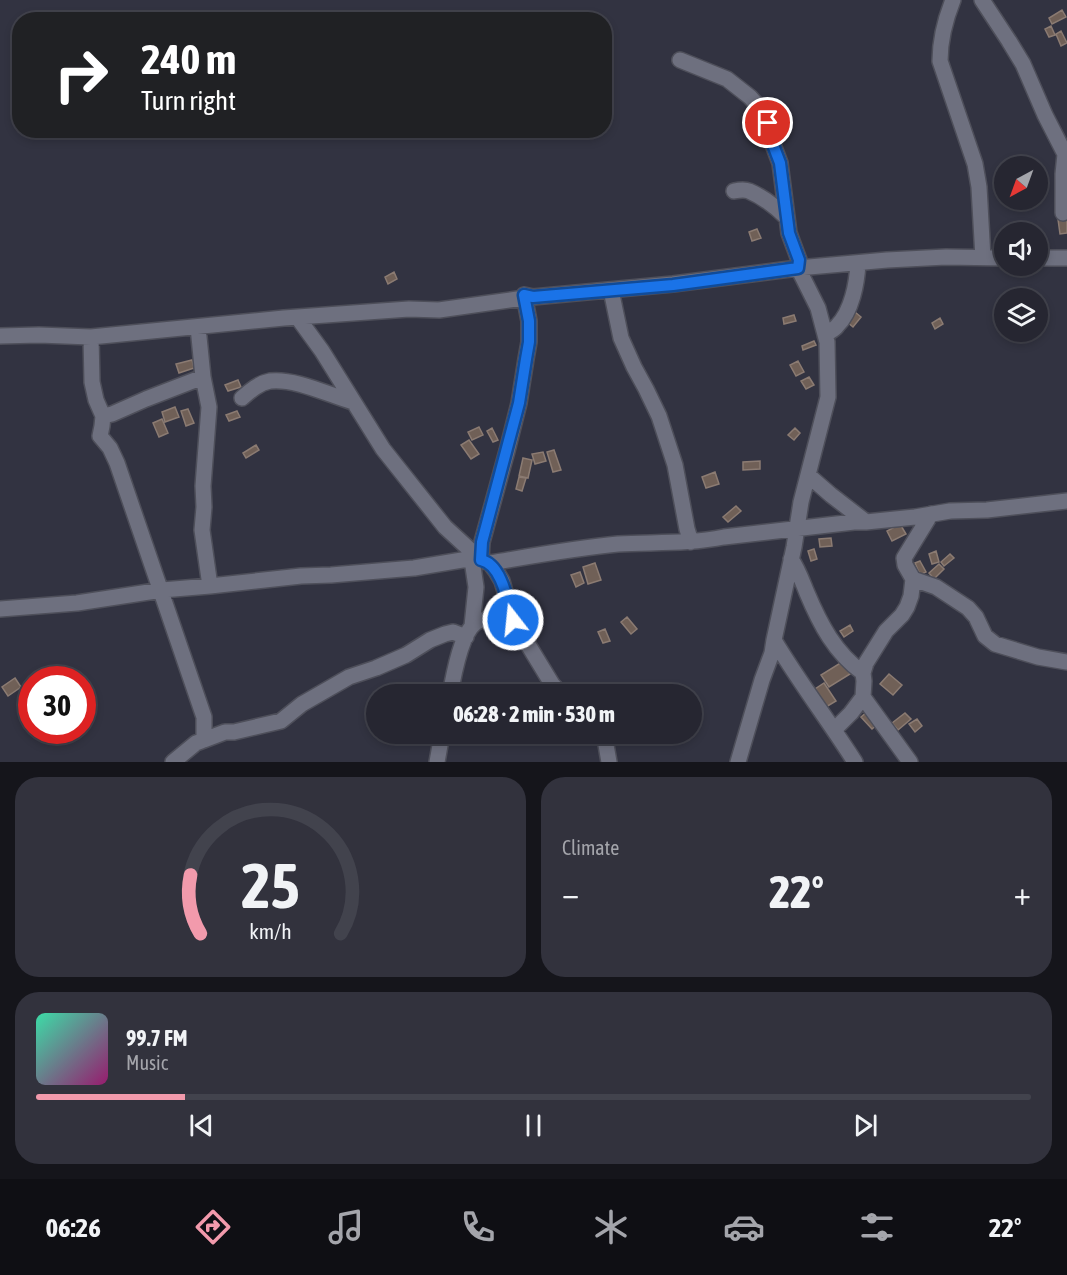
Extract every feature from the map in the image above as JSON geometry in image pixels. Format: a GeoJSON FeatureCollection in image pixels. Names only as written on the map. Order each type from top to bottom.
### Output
{"type":"FeatureCollection","features":[{"type":"Feature","properties":{"kind":"street"},"geometry":{"type":"LineString","coordinates":[[953,0],[940,45],[940,61],[975,164],[979,187],[983,258]]}},
{"type":"Feature","properties":{"kind":"street"},"geometry":{"type":"LineString","coordinates":[[982,0],[1023,64],[1066,156],[1063,174],[1063,213]]}},
{"type":"Feature","properties":{"kind":"street"},"geometry":{"type":"LineString","coordinates":[[680,60],[727,79],[750,97],[768,123],[780,163],[787,218],[792,243],[799,260],[798,268],[818,308],[827,342],[828,397],[808,475],[772,653],[738,762]]}},
{"type":"Feature","properties":{"kind":"street"},"geometry":{"type":"LineString","coordinates":[[734,191],[748,190],[765,199],[787,218]]}},
{"type":"Feature","properties":{"kind":"street"},"geometry":{"type":"LineString","coordinates":[[524,295],[533,297],[673,285],[798,268],[858,263],[946,257],[994,258]]}},
{"type":"Feature","properties":{"kind":"street"},"geometry":{"type":"LineString","coordinates":[[1048,258],[1067,258]]}},
{"type":"Feature","properties":{"kind":"street"},"geometry":{"type":"LineString","coordinates":[[825,335],[842,320],[848,308],[857,279],[858,263]]}},
{"type":"Feature","properties":{"kind":"street"},"geometry":{"type":"LineString","coordinates":[[772,272],[799,285],[810,294]]}},
{"type":"Feature","properties":{"kind":"street"},"geometry":{"type":"LineString","coordinates":[[611,290],[621,338],[659,416],[675,465],[691,542]]}},
{"type":"Feature","properties":{"kind":"street"},"geometry":{"type":"LineString","coordinates":[[0,336],[91,337],[409,309],[439,310],[524,298],[524,295]]}},
{"type":"Feature","properties":{"kind":"street"},"geometry":{"type":"LineString","coordinates":[[452,684],[456,665],[469,631],[482,542],[516,413],[526,359],[529,321],[524,295]]}},
{"type":"Feature","properties":{"kind":"street"},"geometry":{"type":"LineString","coordinates":[[298,318],[322,351],[383,449],[446,527],[502,581],[513,620],[552,684]]}},
{"type":"Feature","properties":{"kind":"street"},"geometry":{"type":"LineString","coordinates":[[198,327],[203,377],[209,407],[202,530],[210,586]]}},
{"type":"Feature","properties":{"kind":"street"},"geometry":{"type":"LineString","coordinates":[[91,337],[91,374],[96,400],[103,416],[100,437],[110,448],[117,463],[162,590],[204,717],[204,740]]}},
{"type":"Feature","properties":{"kind":"street"},"geometry":{"type":"LineString","coordinates":[[103,416],[203,377]]}},
{"type":"Feature","properties":{"kind":"street"},"geometry":{"type":"LineString","coordinates":[[242,398],[259,385],[270,381],[298,383],[353,402]]}},
{"type":"Feature","properties":{"kind":"street"},"geometry":{"type":"LineString","coordinates":[[808,475],[866,522]]}},
{"type":"Feature","properties":{"kind":"street"},"geometry":{"type":"LineString","coordinates":[[0,609],[77,603],[162,590],[301,576],[414,568],[614,545],[691,542],[950,511],[987,510],[1067,501]]}},
{"type":"Feature","properties":{"kind":"street"},"geometry":{"type":"LineString","coordinates":[[835,729],[863,698],[863,673],[866,663],[886,631],[907,607],[913,579],[905,565],[904,558],[931,514]]}},
{"type":"Feature","properties":{"kind":"street"},"geometry":{"type":"LineString","coordinates":[[791,559],[822,626],[834,645],[854,667],[863,673]]}},
{"type":"Feature","properties":{"kind":"street"},"geometry":{"type":"LineString","coordinates":[[913,579],[936,587],[968,609],[976,617],[985,636],[995,644],[1038,657],[1067,662]]}},
{"type":"Feature","properties":{"kind":"street"},"geometry":{"type":"LineString","coordinates":[[173,762],[196,743],[225,732],[245,730],[281,721],[302,704],[349,677],[406,655],[438,637],[453,632],[469,631],[478,621],[491,620],[518,629]]}},
{"type":"Feature","properties":{"kind":"street"},"geometry":{"type":"LineString","coordinates":[[774,640],[855,762]]}},
{"type":"Feature","properties":{"kind":"street"},"geometry":{"type":"LineString","coordinates":[[863,698],[910,762]]}},
{"type":"Feature","properties":{"kind":"street"},"geometry":{"type":"LineString","coordinates":[[437,762],[440,744]]}},
{"type":"Feature","properties":{"kind":"street"},"geometry":{"type":"LineString","coordinates":[[606,744],[609,762]]}},
{"type":"Feature","properties":{"kind":"building"},"geometry":{"type":"Polygon","coordinates":[[[1062,10],[1066,17],[1052,24],[1049,18],[1062,10]]]}},
{"type":"Feature","properties":{"kind":"building"},"geometry":{"type":"Polygon","coordinates":[[[1051,26],[1055,35],[1049,37],[1045,29],[1051,26]]]}},
{"type":"Feature","properties":{"kind":"building"},"geometry":{"type":"Polygon","coordinates":[[[1061,31],[1067,43],[1061,46],[1056,34],[1061,31]]]}},
{"type":"Feature","properties":{"kind":"building"},"geometry":{"type":"Polygon","coordinates":[[[1067,217],[1067,233],[1060,234],[1058,219],[1067,217]]]}},
{"type":"Feature","properties":{"kind":"building"},"geometry":{"type":"Polygon","coordinates":[[[757,229],[761,238],[752,241],[749,232],[757,229]]]}},
{"type":"Feature","properties":{"kind":"building"},"geometry":{"type":"Polygon","coordinates":[[[394,272],[397,279],[388,284],[385,277],[394,272]]]}},
{"type":"Feature","properties":{"kind":"building"},"geometry":{"type":"Polygon","coordinates":[[[855,312],[861,317],[853,327],[847,322],[855,312]]]}},
{"type":"Feature","properties":{"kind":"building"},"geometry":{"type":"Polygon","coordinates":[[[794,315],[796,321],[784,324],[783,318],[794,315]]]}},
{"type":"Feature","properties":{"kind":"building"},"geometry":{"type":"Polygon","coordinates":[[[940,318],[943,324],[935,329],[932,323],[940,318]]]}},
{"type":"Feature","properties":{"kind":"building"},"geometry":{"type":"Polygon","coordinates":[[[814,341],[816,345],[803,350],[802,346],[814,341]]]}},
{"type":"Feature","properties":{"kind":"building"},"geometry":{"type":"Polygon","coordinates":[[[192,360],[194,368],[179,373],[176,364],[192,360]]]}},
{"type":"Feature","properties":{"kind":"building"},"geometry":{"type":"Polygon","coordinates":[[[798,361],[804,372],[796,376],[790,365],[798,361]]]}},
{"type":"Feature","properties":{"kind":"building"},"geometry":{"type":"Polygon","coordinates":[[[809,377],[814,385],[806,389],[801,381],[809,377]]]}},
{"type":"Feature","properties":{"kind":"building"},"geometry":{"type":"Polygon","coordinates":[[[238,380],[241,387],[228,391],[225,385],[238,380]]]}},
{"type":"Feature","properties":{"kind":"building"},"geometry":{"type":"Polygon","coordinates":[[[175,407],[179,417],[165,422],[162,412],[175,407]]]}},
{"type":"Feature","properties":{"kind":"building"},"geometry":{"type":"Polygon","coordinates":[[[188,409],[194,423],[186,426],[181,411],[188,409]]]}},
{"type":"Feature","properties":{"kind":"building"},"geometry":{"type":"Polygon","coordinates":[[[237,411],[240,417],[229,421],[226,415],[237,411]]]}},
{"type":"Feature","properties":{"kind":"building"},"geometry":{"type":"Polygon","coordinates":[[[162,419],[168,433],[159,437],[153,423],[162,419]]]}},
{"type":"Feature","properties":{"kind":"building"},"geometry":{"type":"Polygon","coordinates":[[[479,427],[483,435],[472,440],[468,432],[479,427]]]}},
{"type":"Feature","properties":{"kind":"building"},"geometry":{"type":"Polygon","coordinates":[[[492,428],[498,440],[493,442],[487,431],[492,428]]]}},
{"type":"Feature","properties":{"kind":"building"},"geometry":{"type":"Polygon","coordinates":[[[795,428],[800,433],[794,440],[788,435],[795,428]]]}},
{"type":"Feature","properties":{"kind":"building"},"geometry":{"type":"Polygon","coordinates":[[[469,440],[479,454],[471,459],[461,445],[469,440]]]}},
{"type":"Feature","properties":{"kind":"building"},"geometry":{"type":"Polygon","coordinates":[[[256,445],[259,450],[246,458],[243,453],[256,445]]]}},
{"type":"Feature","properties":{"kind":"building"},"geometry":{"type":"Polygon","coordinates":[[[554,450],[561,470],[553,472],[547,452],[554,450]]]}},
{"type":"Feature","properties":{"kind":"building"},"geometry":{"type":"Polygon","coordinates":[[[543,452],[546,461],[535,464],[532,454],[543,452]]]}},
{"type":"Feature","properties":{"kind":"building"},"geometry":{"type":"Polygon","coordinates":[[[523,458],[532,460],[528,478],[519,476],[523,458]]]}},
{"type":"Feature","properties":{"kind":"building"},"geometry":{"type":"Polygon","coordinates":[[[760,461],[760,469],[743,470],[743,462],[760,461]]]}},
{"type":"Feature","properties":{"kind":"building"},"geometry":{"type":"Polygon","coordinates":[[[715,472],[719,484],[706,488],[702,477],[715,472]]]}},
{"type":"Feature","properties":{"kind":"building"},"geometry":{"type":"Polygon","coordinates":[[[519,477],[526,478],[522,491],[516,489],[519,477]]]}},
{"type":"Feature","properties":{"kind":"building"},"geometry":{"type":"Polygon","coordinates":[[[736,506],[741,511],[728,522],[723,517],[736,506]]]}},
{"type":"Feature","properties":{"kind":"building"},"geometry":{"type":"Polygon","coordinates":[[[900,524],[906,534],[892,541],[887,531],[900,524]]]}},
{"type":"Feature","properties":{"kind":"building"},"geometry":{"type":"Polygon","coordinates":[[[831,538],[832,546],[820,547],[819,539],[831,538]]]}},
{"type":"Feature","properties":{"kind":"building"},"geometry":{"type":"Polygon","coordinates":[[[814,549],[817,559],[811,561],[808,551],[814,549]]]}},
{"type":"Feature","properties":{"kind":"building"},"geometry":{"type":"Polygon","coordinates":[[[936,551],[939,562],[932,564],[929,554],[936,551]]]}},
{"type":"Feature","properties":{"kind":"building"},"geometry":{"type":"Polygon","coordinates":[[[950,554],[954,558],[944,566],[941,562],[950,554]]]}},
{"type":"Feature","properties":{"kind":"building"},"geometry":{"type":"Polygon","coordinates":[[[920,561],[926,572],[920,575],[915,563],[920,561]]]}},
{"type":"Feature","properties":{"kind":"building"},"geometry":{"type":"Polygon","coordinates":[[[595,563],[601,580],[588,584],[583,567],[595,563]]]}},
{"type":"Feature","properties":{"kind":"building"},"geometry":{"type":"Polygon","coordinates":[[[939,564],[944,569],[934,579],[929,573],[939,564]]]}},
{"type":"Feature","properties":{"kind":"building"},"geometry":{"type":"Polygon","coordinates":[[[580,572],[584,583],[576,587],[571,575],[580,572]]]}},
{"type":"Feature","properties":{"kind":"building"},"geometry":{"type":"Polygon","coordinates":[[[627,617],[637,629],[631,634],[621,622],[627,617]]]}},
{"type":"Feature","properties":{"kind":"building"},"geometry":{"type":"Polygon","coordinates":[[[850,625],[853,631],[844,637],[840,631],[850,625]]]}},
{"type":"Feature","properties":{"kind":"building"},"geometry":{"type":"Polygon","coordinates":[[[605,629],[610,641],[603,643],[598,632],[605,629]]]}},
{"type":"Feature","properties":{"kind":"building"},"geometry":{"type":"Polygon","coordinates":[[[842,662],[850,674],[829,687],[821,675],[842,662]]]}},
{"type":"Feature","properties":{"kind":"building"},"geometry":{"type":"Polygon","coordinates":[[[889,674],[902,685],[893,695],[880,684],[889,674]]]}},
{"type":"Feature","properties":{"kind":"building"},"geometry":{"type":"Polygon","coordinates":[[[15,678],[18,682],[18,689],[8,696],[2,687],[15,678]]]}},
{"type":"Feature","properties":{"kind":"building"},"geometry":{"type":"Polygon","coordinates":[[[824,683],[836,701],[826,707],[815,689],[824,683]]]}},
{"type":"Feature","properties":{"kind":"building"},"geometry":{"type":"Polygon","coordinates":[[[868,711],[879,723],[872,729],[861,717],[868,711]]]}},
{"type":"Feature","properties":{"kind":"building"},"geometry":{"type":"Polygon","coordinates":[[[905,713],[911,719],[898,730],[892,723],[905,713]]]}},
{"type":"Feature","properties":{"kind":"building"},"geometry":{"type":"Polygon","coordinates":[[[917,719],[922,726],[915,732],[909,724],[917,719]]]}},
{"type":"Feature","properties":{"kind":"route"},"geometry":{"type":"LineString","coordinates":[[513,620],[502,581],[490,563],[481,560],[482,542],[519,403],[529,342],[529,321],[524,295],[533,297],[673,285],[798,268],[799,260],[789,233],[780,163],[768,123]]}}]}
